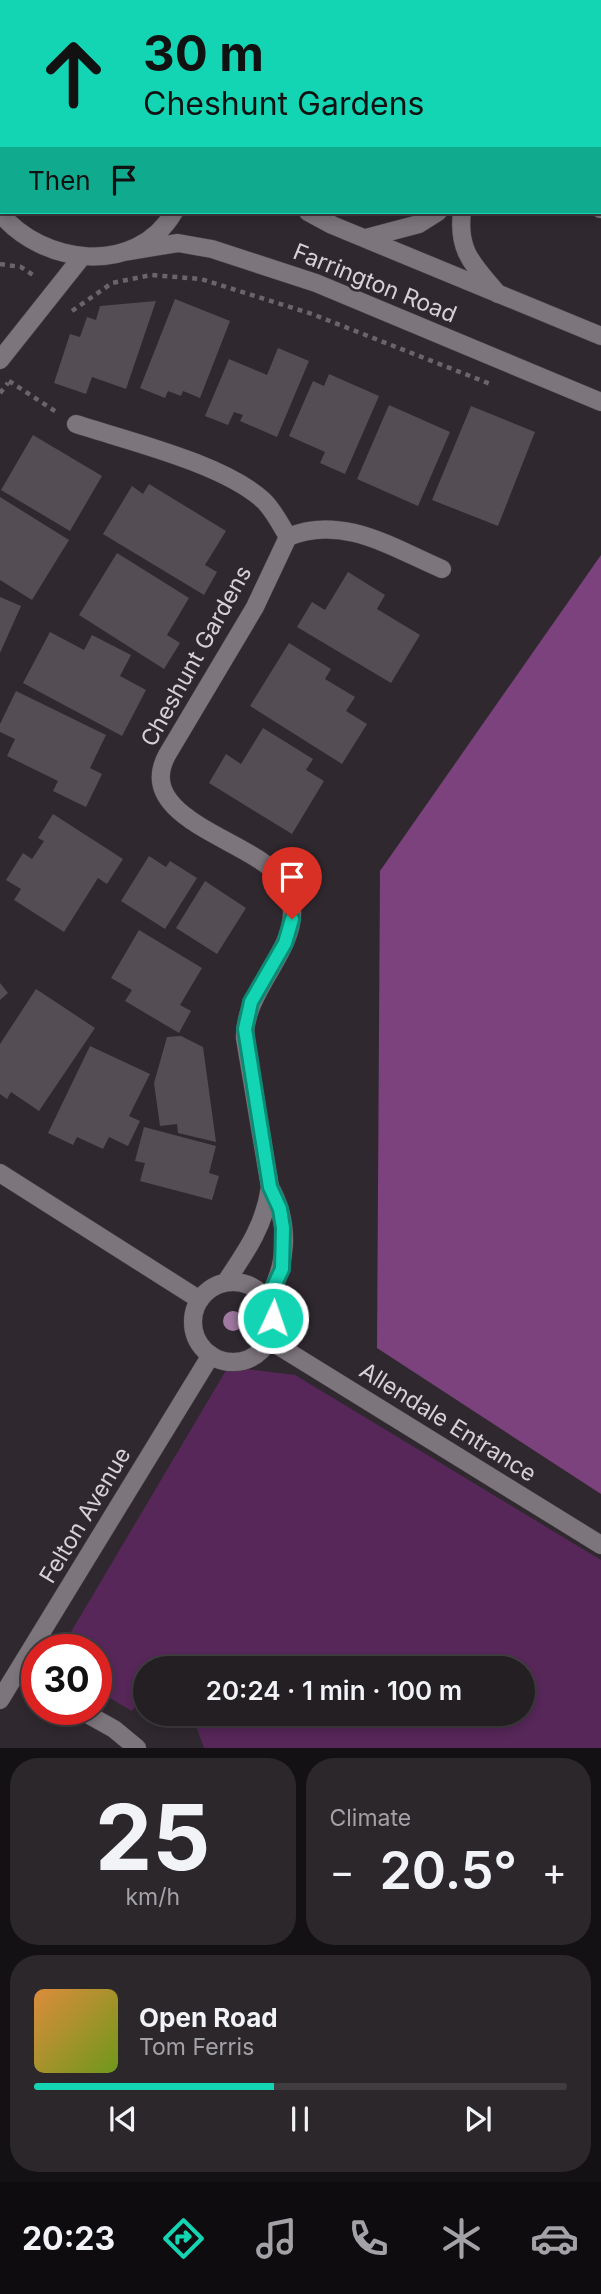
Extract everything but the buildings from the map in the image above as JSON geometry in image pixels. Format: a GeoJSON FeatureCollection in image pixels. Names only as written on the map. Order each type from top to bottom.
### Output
{"type":"FeatureCollection","features":[{"type":"Feature","properties":{"kind":"street"},"geometry":{"type":"LineString","coordinates":[[0,360],[82,258],[56,253],[32,243],[11,227],[1,214]]}},
{"type":"Feature","properties":{"kind":"street"},"geometry":{"type":"LineString","coordinates":[[123,252],[149,238],[172,214]]}},
{"type":"Feature","properties":{"kind":"street","name":"Farrington Road"},"geometry":{"type":"LineString","coordinates":[[312,214],[366,239],[601,336]]}},
{"type":"Feature","properties":{"kind":"street"},"geometry":{"type":"LineString","coordinates":[[366,239],[419,224],[435,214]]}},
{"type":"Feature","properties":{"kind":"street"},"geometry":{"type":"LineString","coordinates":[[462,214],[459,234],[468,258],[498,294]]}},
{"type":"Feature","properties":{"kind":"street","name":"Farrington Road"},"geometry":{"type":"LineString","coordinates":[[82,258],[178,243],[212,249],[316,283],[601,402]]}},
{"type":"Feature","properties":{"kind":"street"},"geometry":{"type":"LineString","coordinates":[[76,424],[168,454],[236,483],[264,502],[288,537],[316,528],[347,530],[442,569]]}},
{"type":"Feature","properties":{"kind":"street","name":"Cheshunt Gardens"},"geometry":{"type":"LineString","coordinates":[[270,1187],[245,1029],[251,1002],[290,930],[291,900],[282,879],[269,866],[177,811],[162,790],[160,775],[167,755],[255,607],[288,537]]}},
{"type":"Feature","properties":{"kind":"street"},"geometry":{"type":"LineString","coordinates":[[0,1173],[200,1300]]}},
{"type":"Feature","properties":{"kind":"street"},"geometry":{"type":"LineString","coordinates":[[225,1283],[247,1285],[267,1301],[273,1318],[269,1340],[260,1352],[247,1360],[225,1361],[211,1355],[200,1344],[194,1330],[194,1314],[200,1300],[225,1283],[254,1240],[266,1211],[270,1187]]}},
{"type":"Feature","properties":{"kind":"street"},"geometry":{"type":"LineString","coordinates":[[267,1301],[278,1282],[284,1250],[282,1218],[270,1187]]}},
{"type":"Feature","properties":{"kind":"street","name":"Allendale Entrance"},"geometry":{"type":"LineString","coordinates":[[269,1340],[601,1545]]}},
{"type":"Feature","properties":{"kind":"street","name":"Felton Avenue"},"geometry":{"type":"LineString","coordinates":[[0,1700],[211,1355]]}},
{"type":"Feature","properties":{"kind":"street"},"geometry":{"type":"LineString","coordinates":[[107,1725],[137,1748]]}},
{"type":"Feature","properties":{"kind":"path"},"geometry":{"type":"LineString","coordinates":[[69,313],[112,284],[151,275],[201,279],[312,314],[500,388]]}},
{"type":"Feature","properties":{"kind":"path"},"geometry":{"type":"LineString","coordinates":[[0,393],[17,371]]}},
{"type":"Feature","properties":{"kind":"path"},"geometry":{"type":"LineString","coordinates":[[9,381],[76,424]]}},
{"type":"Feature","properties":{"kind":"shaded area"},"geometry":{"type":"Polygon","coordinates":[[[601,555],[601,1494],[377,1348],[380,871],[601,555]]]}},
{"type":"Feature","properties":{"kind":"shaded area"},"geometry":{"type":"Polygon","coordinates":[[[228,1367],[295,1375],[601,1560],[601,1748],[204,1748],[196,1726],[535,1726],[535,1656],[133,1656],[132,1711],[112,1699],[112,1634],[70,1634],[228,1367]]]}},
{"type":"Feature","properties":{"kind":"route"},"geometry":{"type":"LineString","coordinates":[[273,1318],[267,1301],[282,1269],[284,1238],[278,1202],[270,1187],[245,1038],[245,1020],[251,1002],[285,943],[292,919]]}}]}
